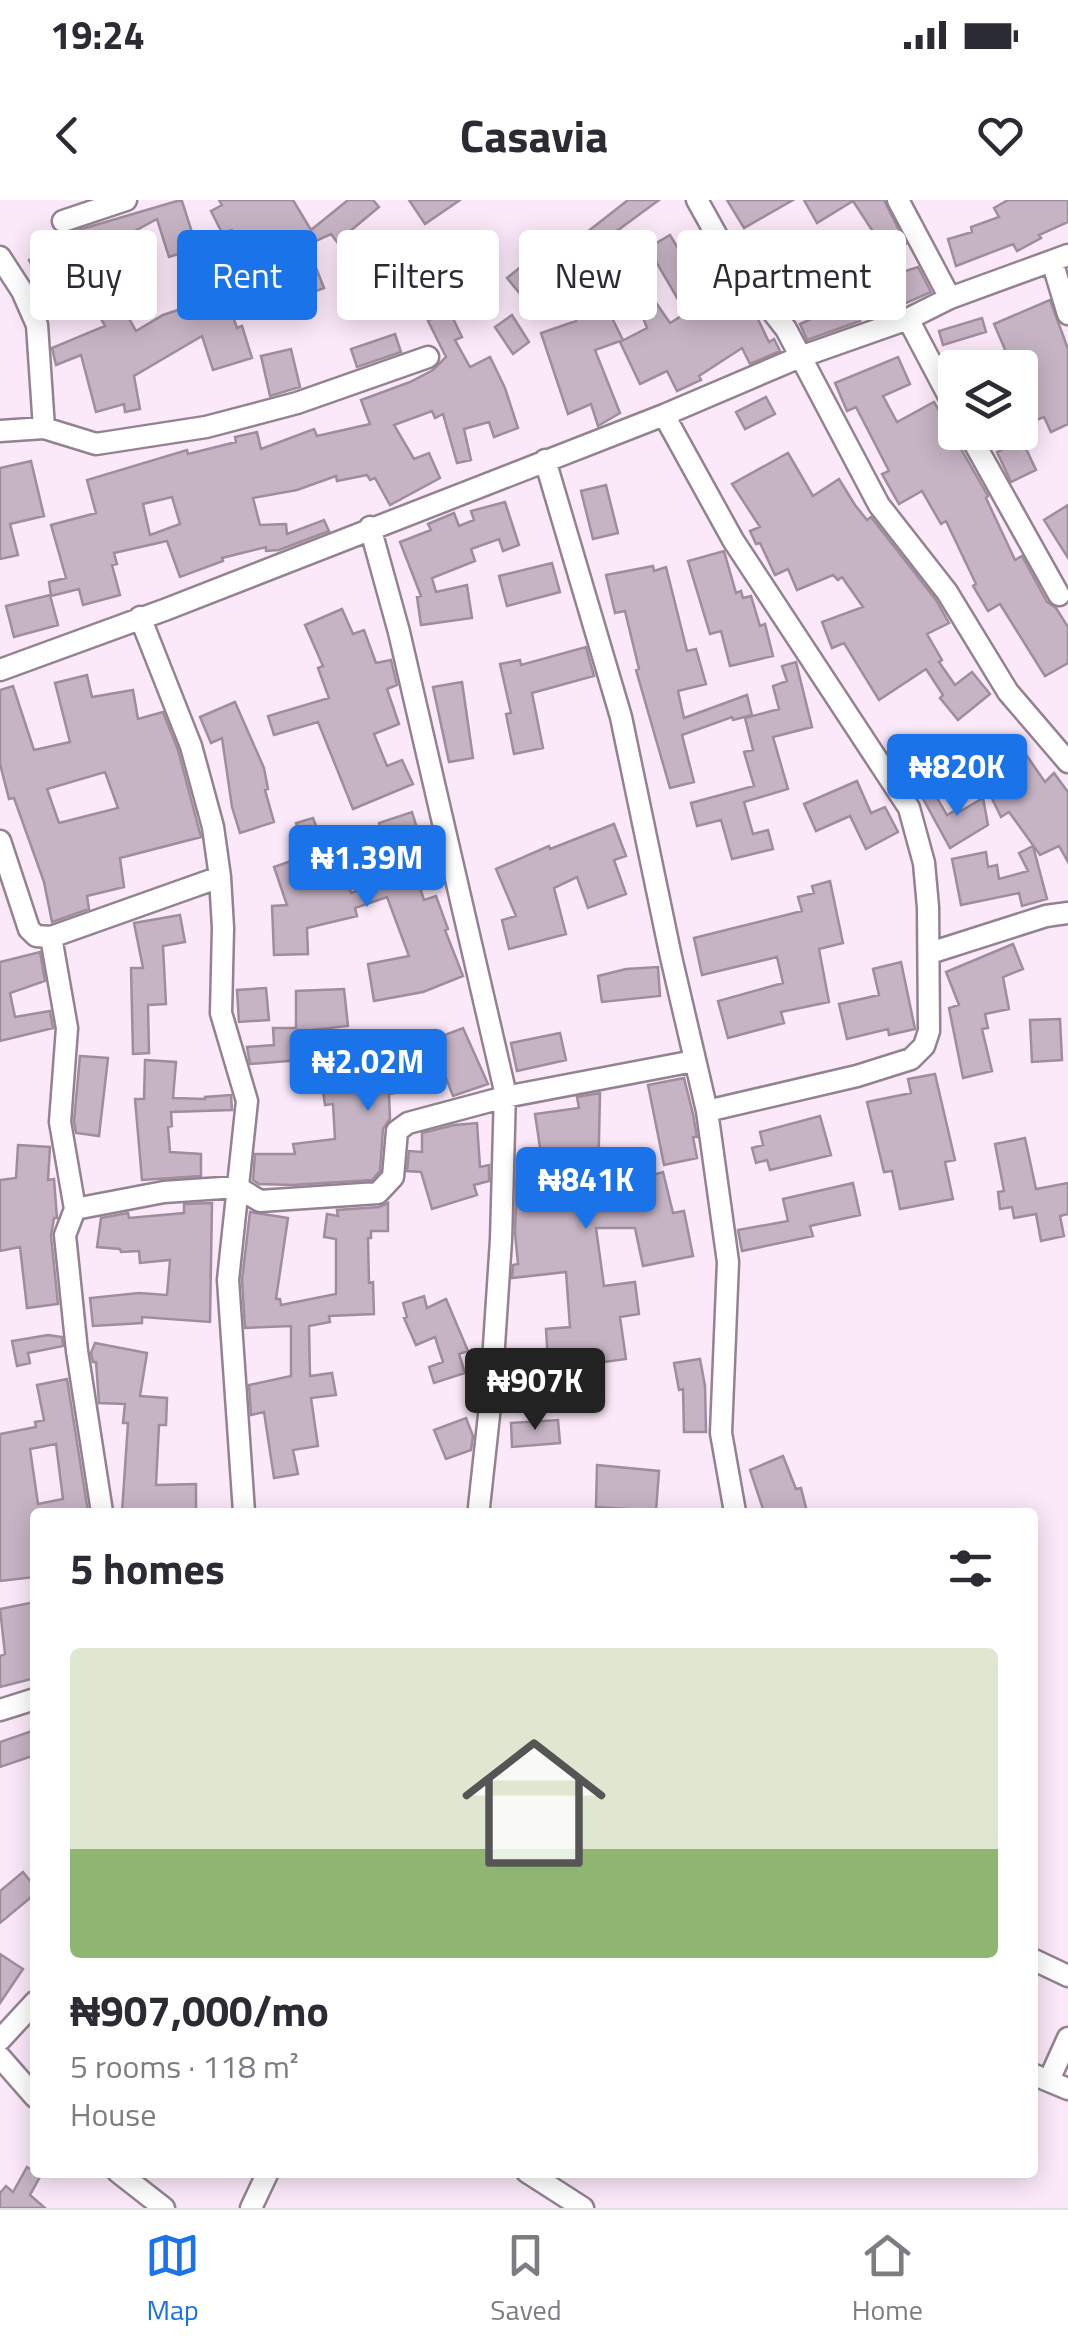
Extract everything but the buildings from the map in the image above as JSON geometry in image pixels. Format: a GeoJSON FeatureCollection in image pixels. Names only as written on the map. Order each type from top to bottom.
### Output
{"type":"FeatureCollection","features":[{"type":"Feature","properties":{"kind":"street"},"geometry":{"type":"LineString","coordinates":[[63,222],[126,200]]}},
{"type":"Feature","properties":{"kind":"street"},"geometry":{"type":"LineString","coordinates":[[697,200],[726,252],[786,329],[879,505],[947,592],[994,673],[1068,762]]}},
{"type":"Feature","properties":{"kind":"street"},"geometry":{"type":"LineString","coordinates":[[898,200],[950,298]]}},
{"type":"Feature","properties":{"kind":"street"},"geometry":{"type":"LineString","coordinates":[[0,257],[22,291],[36,325],[44,428]]}},
{"type":"Feature","properties":{"kind":"street"},"geometry":{"type":"LineString","coordinates":[[0,670],[1060,258],[1068,314]]}},
{"type":"Feature","properties":{"kind":"street"},"geometry":{"type":"LineString","coordinates":[[908,319],[938,376]]}},
{"type":"Feature","properties":{"kind":"street"},"geometry":{"type":"LineString","coordinates":[[0,431],[44,428],[96,444],[206,427],[296,402],[428,357]]}},
{"type":"Feature","properties":{"kind":"street"},"geometry":{"type":"LineString","coordinates":[[664,415],[733,540],[909,808],[924,864],[930,953],[929,1031],[924,1046],[911,1059],[857,1076],[707,1111]]}},
{"type":"Feature","properties":{"kind":"street"},"geometry":{"type":"LineString","coordinates":[[978,450],[1059,596]]}},
{"type":"Feature","properties":{"kind":"street"},"geometry":{"type":"LineString","coordinates":[[545,460],[622,717],[707,1111],[728,1262],[721,1433],[734,1508]]}},
{"type":"Feature","properties":{"kind":"street"},"geometry":{"type":"LineString","coordinates":[[370,527],[399,632],[505,1097],[500,1258],[479,1507]]}},
{"type":"Feature","properties":{"kind":"street"},"geometry":{"type":"LineString","coordinates":[[140,617],[191,746],[212,827],[220,877],[221,1013],[247,1101],[228,1280],[244,1508]]}},
{"type":"Feature","properties":{"kind":"street"},"geometry":{"type":"LineString","coordinates":[[0,841],[29,929],[36,936],[51,936],[220,877]]}},
{"type":"Feature","properties":{"kind":"street"},"geometry":{"type":"LineString","coordinates":[[930,953],[1046,916],[1068,913]]}},
{"type":"Feature","properties":{"kind":"street"},"geometry":{"type":"LineString","coordinates":[[51,936],[67,1028],[60,1122],[75,1208],[64,1235],[101,1508]]}},
{"type":"Feature","properties":{"kind":"street"},"geometry":{"type":"LineString","coordinates":[[75,1208],[164,1192],[237,1187],[260,1200],[378,1193],[393,1177],[397,1131],[408,1123],[505,1097],[694,1061]]}},
{"type":"Feature","properties":{"kind":"street"},"geometry":{"type":"LineString","coordinates":[[0,1710],[30,1700]]}},
{"type":"Feature","properties":{"kind":"street"},"geometry":{"type":"LineString","coordinates":[[1038,1962],[1068,1976]]}},
{"type":"Feature","properties":{"kind":"street"},"geometry":{"type":"LineString","coordinates":[[0,2040],[30,2007]]}},
{"type":"Feature","properties":{"kind":"street"},"geometry":{"type":"LineString","coordinates":[[1050,2081],[1068,2038]]}},
{"type":"Feature","properties":{"kind":"street"},"geometry":{"type":"LineString","coordinates":[[0,2056],[30,2091]]}},
{"type":"Feature","properties":{"kind":"street"},"geometry":{"type":"LineString","coordinates":[[126,2178],[164,2208]]}},
{"type":"Feature","properties":{"kind":"street"},"geometry":{"type":"LineString","coordinates":[[250,2208],[265,2178]]}},
{"type":"Feature","properties":{"kind":"street"},"geometry":{"type":"LineString","coordinates":[[553,2179],[583,2208]]}}]}
